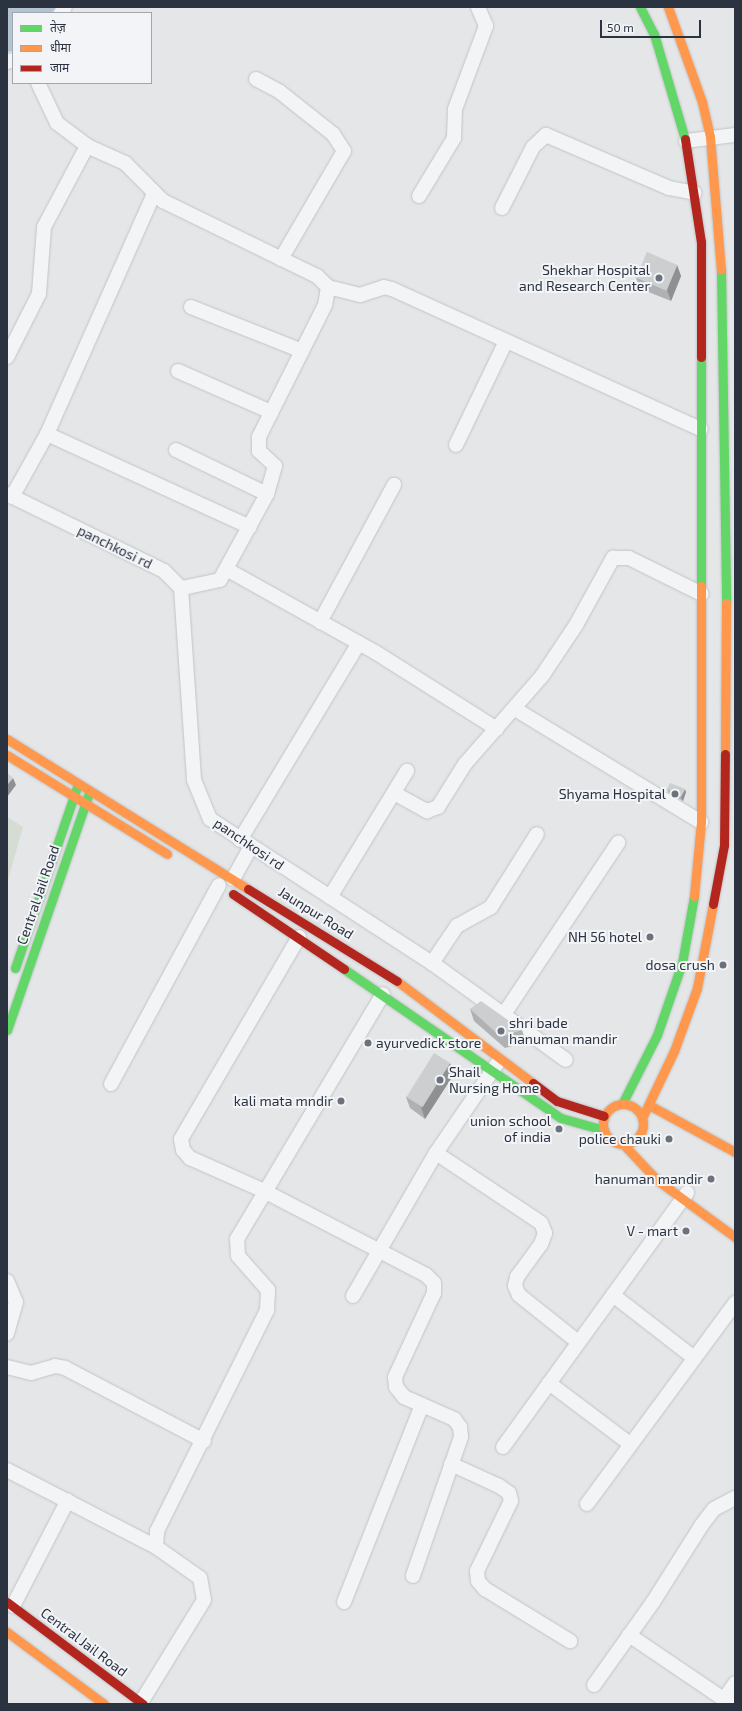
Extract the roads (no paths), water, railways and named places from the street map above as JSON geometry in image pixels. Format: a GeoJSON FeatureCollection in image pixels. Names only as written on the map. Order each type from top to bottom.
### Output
{"type":"FeatureCollection","features":[{"type":"Feature","properties":{"kind":"main road"},"geometry":{"type":"LineString","coordinates":[[622,1104],[658,1035],[682,963],[695,892],[701,822],[701,242],[695,193],[686,141],[654,34],[640,7]]}},
{"type":"Feature","properties":{"kind":"main road"},"geometry":{"type":"LineString","coordinates":[[637,1138],[642,1118],[649,1105],[697,988],[724,845],[731,605],[721,246],[710,137],[694,75],[668,7]]}},
{"type":"Feature","properties":{"kind":"main road","name":"Jaunpur Road"},"geometry":{"type":"LineString","coordinates":[[7,739],[90,792],[394,979],[561,1118],[604,1130]]}},
{"type":"Feature","properties":{"kind":"main road"},"geometry":{"type":"LineString","coordinates":[[7,755],[72,798],[176,859]]}},
{"type":"Feature","properties":{"kind":"main road"},"geometry":{"type":"LineString","coordinates":[[12,977],[78,784]]}},
{"type":"Feature","properties":{"kind":"main road","name":"Central Jail Road"},"geometry":{"type":"LineString","coordinates":[[7,1030],[84,805],[90,792]]}},
{"type":"Feature","properties":{"kind":"main road","name":"Jaunpur Road"},"geometry":{"type":"LineString","coordinates":[[207,878],[299,937],[383,994],[496,1065],[557,1101],[604,1116]]}},
{"type":"Feature","properties":{"kind":"main road"},"geometry":{"type":"LineString","coordinates":[[642,1118],[632,1106],[622,1104],[610,1108],[604,1116],[604,1130],[609,1138],[623,1144],[657,1180],[718,1211]]}},
{"type":"Feature","properties":{"kind":"main road"},"geometry":{"type":"LineString","coordinates":[[649,1105],[735,1152]]}},
{"type":"Feature","properties":{"kind":"main road"},"geometry":{"type":"LineString","coordinates":[[623,1144],[637,1138]]}},
{"type":"Feature","properties":{"kind":"main road"},"geometry":{"type":"LineString","coordinates":[[637,1138],[645,1149]]}},
{"type":"Feature","properties":{"kind":"main road"},"geometry":{"type":"LineString","coordinates":[[668,1175],[685,1195],[735,1237]]}},
{"type":"Feature","properties":{"kind":"main road","name":"Central Jail Road"},"geometry":{"type":"LineString","coordinates":[[10,1604],[142,1704]]}},
{"type":"Feature","properties":{"kind":"main road"},"geometry":{"type":"LineString","coordinates":[[7,1632],[104,1704]]}},
{"type":"Feature","properties":{"kind":"street"},"geometry":{"type":"LineString","coordinates":[[419,196],[454,138],[455,109],[486,26],[478,7]]}},
{"type":"Feature","properties":{"kind":"street"},"geometry":{"type":"LineString","coordinates":[[256,78],[280,92],[327,129],[341,142],[344,151],[281,259]]}},
{"type":"Feature","properties":{"kind":"street"},"geometry":{"type":"LineString","coordinates":[[38,84],[57,123],[86,146],[124,162],[154,194],[180,212],[317,276],[328,287],[360,296],[384,287],[392,289],[701,429]]}},
{"type":"Feature","properties":{"kind":"street"},"geometry":{"type":"LineString","coordinates":[[502,208],[533,147],[546,135],[669,188],[695,193]]}},
{"type":"Feature","properties":{"kind":"street"},"geometry":{"type":"LineString","coordinates":[[686,141],[735,135]]}},
{"type":"Feature","properties":{"kind":"street"},"geometry":{"type":"LineString","coordinates":[[7,357],[39,294],[44,228],[86,146]]}},
{"type":"Feature","properties":{"kind":"street"},"geometry":{"type":"LineString","coordinates":[[10,495],[47,434],[154,194]]}},
{"type":"Feature","properties":{"kind":"street"},"geometry":{"type":"LineString","coordinates":[[721,246],[735,254]]}},
{"type":"Feature","properties":{"kind":"street"},"geometry":{"type":"LineString","coordinates":[[181,588],[211,584],[228,570],[267,494],[275,466],[257,444],[271,412],[325,305],[328,287]]}},
{"type":"Feature","properties":{"kind":"street"},"geometry":{"type":"LineString","coordinates":[[191,307],[302,351]]}},
{"type":"Feature","properties":{"kind":"street"},"geometry":{"type":"LineString","coordinates":[[456,445],[506,341]]}},
{"type":"Feature","properties":{"kind":"street"},"geometry":{"type":"LineString","coordinates":[[178,371],[271,412]]}},
{"type":"Feature","properties":{"kind":"street"},"geometry":{"type":"LineString","coordinates":[[47,434],[250,527]]}},
{"type":"Feature","properties":{"kind":"street"},"geometry":{"type":"LineString","coordinates":[[176,450],[267,494]]}},
{"type":"Feature","properties":{"kind":"street"},"geometry":{"type":"LineString","coordinates":[[320,622],[394,485]]}},
{"type":"Feature","properties":{"kind":"street","name":"panchkosi rd"},"geometry":{"type":"LineString","coordinates":[[10,495],[164,571],[181,588],[194,780],[202,808],[210,819],[432,963],[566,1060]]}},
{"type":"Feature","properties":{"kind":"street"},"geometry":{"type":"LineString","coordinates":[[394,793],[419,808],[433,811],[465,764],[515,709],[576,625],[613,558],[629,558],[702,594]]}},
{"type":"Feature","properties":{"kind":"street"},"geometry":{"type":"LineString","coordinates":[[228,570],[359,643],[497,729]]}},
{"type":"Feature","properties":{"kind":"street"},"geometry":{"type":"LineString","coordinates":[[233,879],[246,843],[359,643]]}},
{"type":"Feature","properties":{"kind":"street"},"geometry":{"type":"LineString","coordinates":[[515,709],[701,822]]}},
{"type":"Feature","properties":{"kind":"street"},"geometry":{"type":"LineString","coordinates":[[330,897],[407,771]]}},
{"type":"Feature","properties":{"kind":"street"},"geometry":{"type":"LineString","coordinates":[[432,963],[457,926],[491,907],[537,834]]}},
{"type":"Feature","properties":{"kind":"street"},"geometry":{"type":"LineString","coordinates":[[504,1014],[618,843]]}},
{"type":"Feature","properties":{"kind":"street"},"geometry":{"type":"LineString","coordinates":[[112,1084],[219,885]]}},
{"type":"Feature","properties":{"kind":"street"},"geometry":{"type":"LineString","coordinates":[[299,937],[181,1139],[183,1150],[190,1158],[264,1191],[377,1251],[426,1275],[434,1283],[434,1293],[396,1377],[396,1387],[404,1397],[454,1419],[460,1427],[452,1464],[413,1576]]}},
{"type":"Feature","properties":{"kind":"street"},"geometry":{"type":"LineString","coordinates":[[156,1547],[157,1531],[204,1441],[267,1310],[268,1290],[235,1249],[240,1231],[383,994]]}},
{"type":"Feature","properties":{"kind":"street"},"geometry":{"type":"LineString","coordinates":[[353,1296],[377,1251],[436,1153],[496,1065]]}},
{"type":"Feature","properties":{"kind":"street"},"geometry":{"type":"LineString","coordinates":[[436,1153],[541,1223],[545,1233],[541,1244],[517,1277],[516,1286],[519,1295],[578,1342]]}},
{"type":"Feature","properties":{"kind":"street"},"geometry":{"type":"LineString","coordinates":[[503,1447],[685,1195]]}},
{"type":"Feature","properties":{"kind":"street"},"geometry":{"type":"LineString","coordinates":[[7,1281],[16,1302],[7,1334]]}},
{"type":"Feature","properties":{"kind":"street"},"geometry":{"type":"LineString","coordinates":[[613,1296],[694,1357]]}},
{"type":"Feature","properties":{"kind":"street"},"geometry":{"type":"LineString","coordinates":[[587,1504],[735,1303]]}},
{"type":"Feature","properties":{"kind":"street"},"geometry":{"type":"LineString","coordinates":[[7,1367],[31,1373],[55,1366],[65,1368],[204,1441]]}},
{"type":"Feature","properties":{"kind":"street"},"geometry":{"type":"LineString","coordinates":[[549,1383],[630,1444]]}},
{"type":"Feature","properties":{"kind":"street"},"geometry":{"type":"LineString","coordinates":[[344,1602],[422,1405]]}},
{"type":"Feature","properties":{"kind":"street"},"geometry":{"type":"LineString","coordinates":[[452,1464],[499,1486],[509,1493],[511,1501],[477,1571],[478,1581],[485,1589],[570,1641]]}},
{"type":"Feature","properties":{"kind":"street"},"geometry":{"type":"LineString","coordinates":[[7,1470],[68,1500],[156,1547],[200,1578],[204,1600],[142,1704]]}},
{"type":"Feature","properties":{"kind":"street"},"geometry":{"type":"LineString","coordinates":[[594,1685],[701,1526],[714,1509],[735,1498]]}},
{"type":"Feature","properties":{"kind":"street"},"geometry":{"type":"LineString","coordinates":[[10,1604],[68,1500]]}},
{"type":"Feature","properties":{"kind":"street"},"geometry":{"type":"LineString","coordinates":[[629,1635],[727,1702],[735,1683]]}},
{"type":"Feature","properties":{"kind":"water"},"geometry":{"type":"Polygon","coordinates":[[[7,7],[57,7],[52,12],[12,12],[12,51],[7,52],[7,7]]]}},
{"type":"Feature","properties":{"kind":"place","name":"Shekhar Hospital and Research Center"},"geometry":{"type":"Point","coordinates":[659,278]}},
{"type":"Feature","properties":{"kind":"place","name":"Shyama Hospital"},"geometry":{"type":"Point","coordinates":[675,794]}},
{"type":"Feature","properties":{"kind":"place","name":"NH 56 hotel"},"geometry":{"type":"Point","coordinates":[650,937]}},
{"type":"Feature","properties":{"kind":"place","name":"dosa crush"},"geometry":{"type":"Point","coordinates":[723,965]}},
{"type":"Feature","properties":{"kind":"place","name":"shri bade hanuman mandir"},"geometry":{"type":"Point","coordinates":[501,1031]}},
{"type":"Feature","properties":{"kind":"place","name":"ayurvedick store"},"geometry":{"type":"Point","coordinates":[368,1043]}},
{"type":"Feature","properties":{"kind":"place","name":"Shail Nursing Home"},"geometry":{"type":"Point","coordinates":[440,1080]}},
{"type":"Feature","properties":{"kind":"place","name":"kali mata mndir"},"geometry":{"type":"Point","coordinates":[341,1101]}},
{"type":"Feature","properties":{"kind":"place","name":"union school of india"},"geometry":{"type":"Point","coordinates":[559,1129]}},
{"type":"Feature","properties":{"kind":"place","name":"police chauki"},"geometry":{"type":"Point","coordinates":[669,1139]}},
{"type":"Feature","properties":{"kind":"place","name":"hanuman mandir"},"geometry":{"type":"Point","coordinates":[711,1179]}},
{"type":"Feature","properties":{"kind":"place","name":"V - mart"},"geometry":{"type":"Point","coordinates":[686,1231]}}]}
